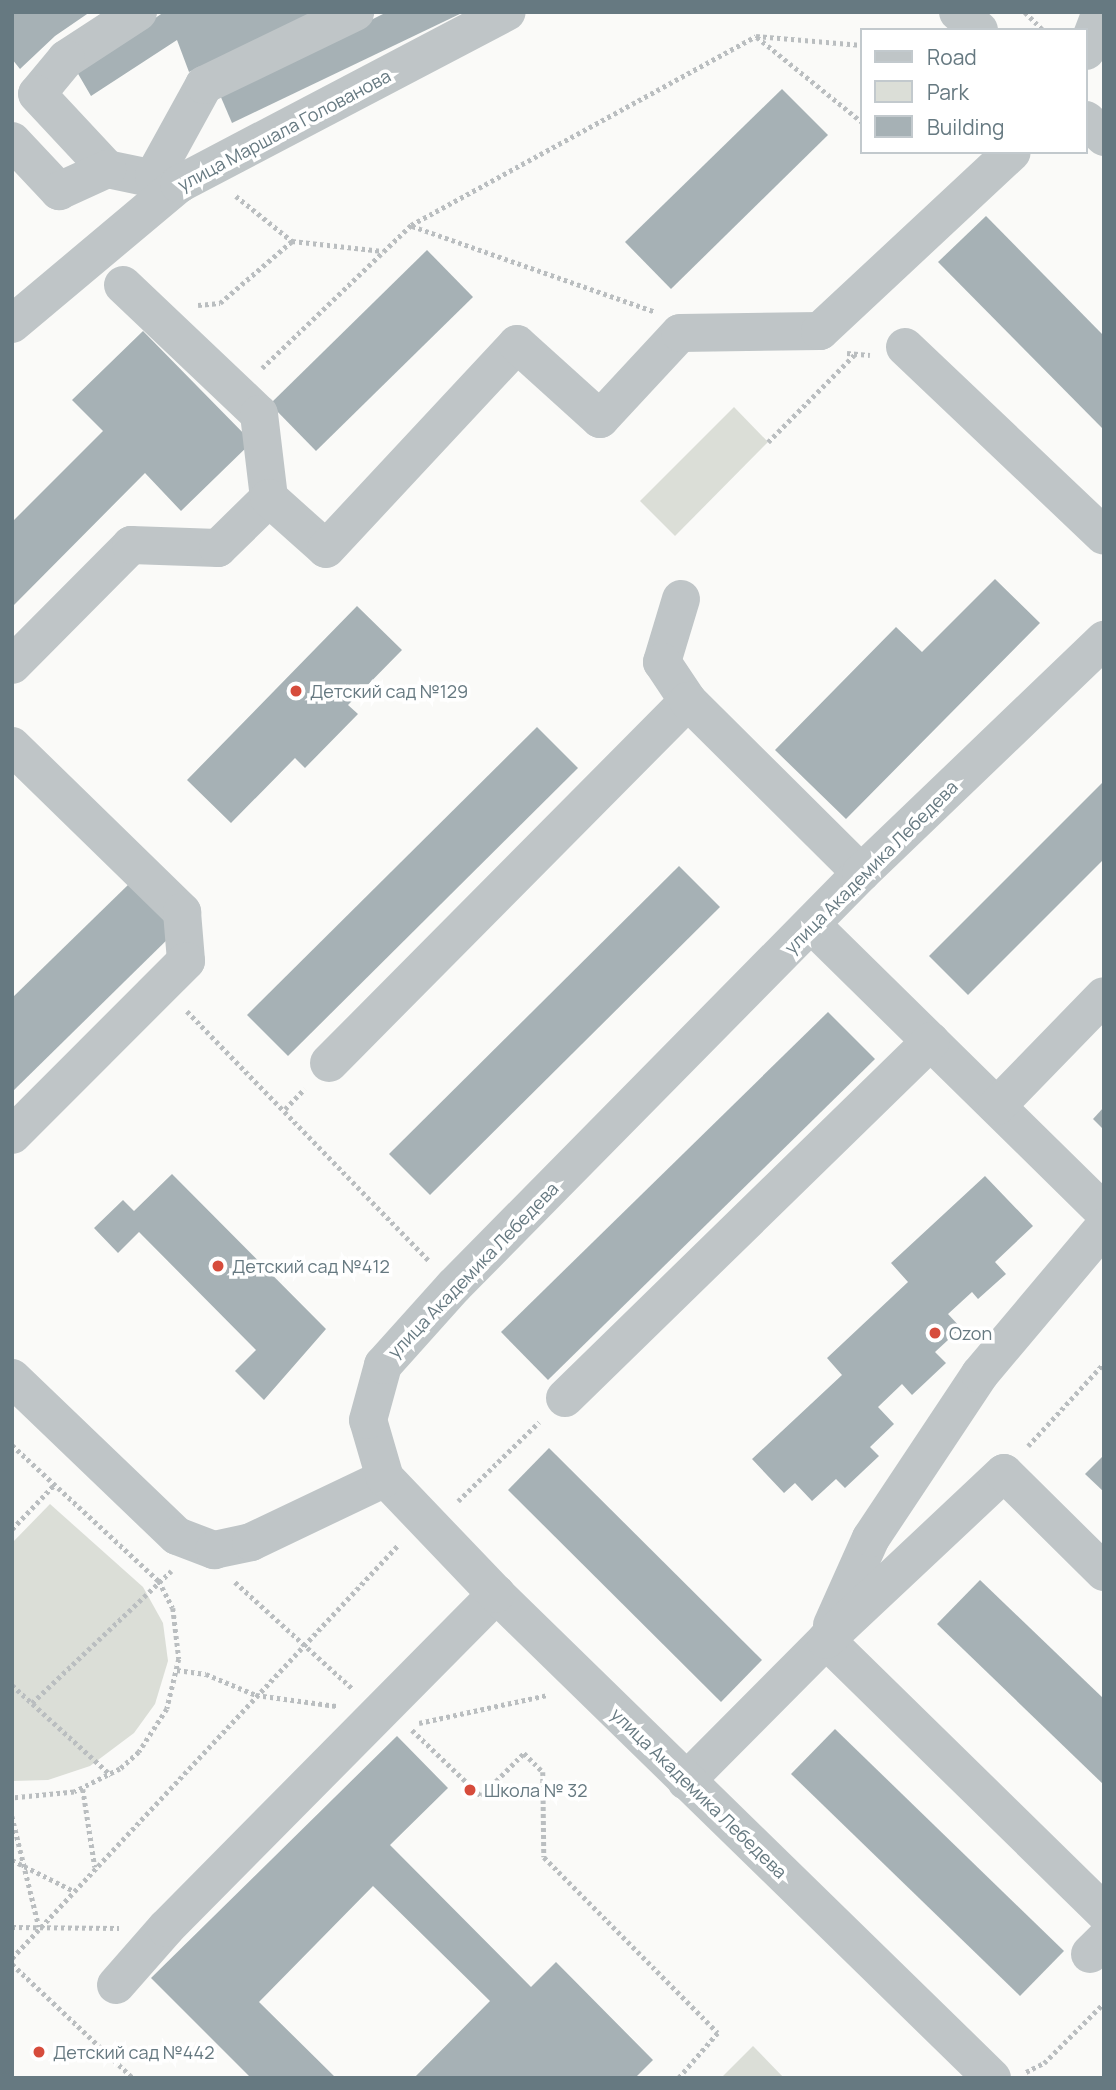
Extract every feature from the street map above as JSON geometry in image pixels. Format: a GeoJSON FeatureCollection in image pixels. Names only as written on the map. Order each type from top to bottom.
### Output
{"type":"FeatureCollection","features":[{"type":"Feature","properties":{"kind":"street"},"geometry":{"type":"LineString","coordinates":[[107,169],[37,94],[65,59],[138,12]]}},
{"type":"Feature","properties":{"kind":"street"},"geometry":{"type":"LineString","coordinates":[[12,141],[59,191],[107,169],[179,177],[204,85],[355,12]]}},
{"type":"Feature","properties":{"kind":"street","name":"улица Маршала Голованова"},"geometry":{"type":"LineString","coordinates":[[12,324],[179,177],[507,12]]}},
{"type":"Feature","properties":{"kind":"street"},"geometry":{"type":"LineString","coordinates":[[958,12],[977,28]]}},
{"type":"Feature","properties":{"kind":"street"},"geometry":{"type":"LineString","coordinates":[[1088,46],[1101,12]]}},
{"type":"Feature","properties":{"kind":"street"},"geometry":{"type":"LineString","coordinates":[[1088,122],[1104,136]]}},
{"type":"Feature","properties":{"kind":"street"},"geometry":{"type":"LineString","coordinates":[[136,297],[259,414],[269,498],[326,549],[517,344],[600,419],[680,333],[820,331],[1010,154]]}},
{"type":"Feature","properties":{"kind":"street"},"geometry":{"type":"LineString","coordinates":[[905,346],[1104,536]]}},
{"type":"Feature","properties":{"kind":"street"},"geometry":{"type":"LineString","coordinates":[[12,665],[131,545],[218,548],[269,498]]}},
{"type":"Feature","properties":{"kind":"street"},"geometry":{"type":"LineString","coordinates":[[681,600],[662,662],[688,701],[860,873]]}},
{"type":"Feature","properties":{"kind":"street","name":"улица Академика Лебедева"},"geometry":{"type":"LineString","coordinates":[[992,2078],[496,1594],[438,1512],[385,1478],[368,1420],[383,1365],[454,1286],[812,925],[860,873],[1104,640]]}},
{"type":"Feature","properties":{"kind":"street"},"geometry":{"type":"LineString","coordinates":[[329,1063],[688,701]]}},
{"type":"Feature","properties":{"kind":"street"},"geometry":{"type":"LineString","coordinates":[[12,746],[182,912],[186,961],[12,1135]]}},
{"type":"Feature","properties":{"kind":"street"},"geometry":{"type":"LineString","coordinates":[[812,925],[1104,1212]]}},
{"type":"Feature","properties":{"kind":"street"},"geometry":{"type":"LineString","coordinates":[[997,1106],[1104,996]]}},
{"type":"Feature","properties":{"kind":"street"},"geometry":{"type":"LineString","coordinates":[[565,1398],[931,1041]]}},
{"type":"Feature","properties":{"kind":"street"},"geometry":{"type":"LineString","coordinates":[[826,1640],[871,1538],[980,1374],[1104,1227]]}},
{"type":"Feature","properties":{"kind":"street"},"geometry":{"type":"LineString","coordinates":[[12,1378],[177,1536],[206,1547],[251,1542],[385,1478]]}},
{"type":"Feature","properties":{"kind":"street"},"geometry":{"type":"LineString","coordinates":[[686,1781],[826,1640],[1004,1473],[1104,1572]]}},
{"type":"Feature","properties":{"kind":"street"},"geometry":{"type":"LineString","coordinates":[[116,1985],[166,1928],[496,1594]]}},
{"type":"Feature","properties":{"kind":"street"},"geometry":{"type":"LineString","coordinates":[[826,1640],[1104,1912]]}},
{"type":"Feature","properties":{"kind":"path"},"geometry":{"type":"LineString","coordinates":[[1025,12],[1041,28]]}},
{"type":"Feature","properties":{"kind":"path"},"geometry":{"type":"LineString","coordinates":[[237,393],[411,225],[756,36],[860,45]]}},
{"type":"Feature","properties":{"kind":"path"},"geometry":{"type":"LineString","coordinates":[[756,36],[860,120]]}},
{"type":"Feature","properties":{"kind":"path"},"geometry":{"type":"LineString","coordinates":[[179,177],[292,241],[383,252]]}},
{"type":"Feature","properties":{"kind":"path"},"geometry":{"type":"LineString","coordinates":[[411,225],[646,305],[680,333]]}},
{"type":"Feature","properties":{"kind":"path"},"geometry":{"type":"LineString","coordinates":[[136,297],[220,303],[292,241]]}},
{"type":"Feature","properties":{"kind":"path"},"geometry":{"type":"LineString","coordinates":[[768,442],[855,354]]}},
{"type":"Feature","properties":{"kind":"path"},"geometry":{"type":"LineString","coordinates":[[215,1039],[454,1286]]}},
{"type":"Feature","properties":{"kind":"path"},"geometry":{"type":"LineString","coordinates":[[1004,1473],[1104,1363]]}},
{"type":"Feature","properties":{"kind":"path"},"geometry":{"type":"LineString","coordinates":[[12,1958],[304,1644],[438,1512],[565,1398]]}},
{"type":"Feature","properties":{"kind":"path"},"geometry":{"type":"LineString","coordinates":[[12,1445],[159,1581],[173,1608],[177,1670],[167,1709],[155,1731],[111,1775],[83,1789],[49,1798],[12,1798]]}},
{"type":"Feature","properties":{"kind":"path"},"geometry":{"type":"LineString","coordinates":[[12,1529],[55,1484]]}},
{"type":"Feature","properties":{"kind":"path"},"geometry":{"type":"LineString","coordinates":[[32,1703],[159,1581],[206,1547],[219,1567],[379,1712]]}},
{"type":"Feature","properties":{"kind":"path"},"geometry":{"type":"LineString","coordinates":[[177,1670],[206,1674],[256,1695],[379,1712]]}},
{"type":"Feature","properties":{"kind":"path"},"geometry":{"type":"LineString","coordinates":[[12,1685],[111,1775]]}},
{"type":"Feature","properties":{"kind":"path"},"geometry":{"type":"LineString","coordinates":[[589,1685],[408,1726],[481,1796],[524,1753],[543,1772],[544,1857],[718,2033],[679,2078]]}},
{"type":"Feature","properties":{"kind":"path"},"geometry":{"type":"LineString","coordinates":[[83,1789],[96,1868]]}},
{"type":"Feature","properties":{"kind":"path"},"geometry":{"type":"LineString","coordinates":[[12,1816],[27,1868],[39,1927]]}},
{"type":"Feature","properties":{"kind":"path"},"geometry":{"type":"LineString","coordinates":[[12,1860],[75,1891]]}},
{"type":"Feature","properties":{"kind":"path"},"geometry":{"type":"LineString","coordinates":[[12,1927],[166,1928]]}},
{"type":"Feature","properties":{"kind":"path"},"geometry":{"type":"LineString","coordinates":[[12,1964],[133,2078]]}},
{"type":"Feature","properties":{"kind":"path"},"geometry":{"type":"LineString","coordinates":[[1013,2078],[1044,2063],[1104,2004]]}},
{"type":"Feature","properties":{"kind":"green space"},"geometry":{"type":"Polygon","coordinates":[[[734,407],[768,442],[675,536],[640,501],[734,407]]]}},
{"type":"Feature","properties":{"kind":"green space"},"geometry":{"type":"Polygon","coordinates":[[[50,1504],[143,1587],[163,1623],[168,1661],[155,1704],[134,1733],[90,1766],[48,1780],[12,1781],[12,1543],[50,1504]]]}},
{"type":"Feature","properties":{"kind":"green space"},"geometry":{"type":"Polygon","coordinates":[[[753,2046],[784,2078],[721,2078],[753,2046]]]}},
{"type":"Feature","properties":{"kind":"building"},"geometry":{"type":"Polygon","coordinates":[[[14,12],[90,12],[55,36],[20,69],[12,59],[14,12]]]}},
{"type":"Feature","properties":{"kind":"building"},"geometry":{"type":"Polygon","coordinates":[[[164,12],[316,12],[189,72],[177,40],[91,96],[77,72],[164,12]]]}},
{"type":"Feature","properties":{"kind":"building"},"geometry":{"type":"Polygon","coordinates":[[[387,12],[464,12],[232,123],[220,95],[387,12]]]}},
{"type":"Feature","properties":{"kind":"building"},"geometry":{"type":"Polygon","coordinates":[[[782,89],[828,135],[671,289],[625,242],[782,89]]]}},
{"type":"Feature","properties":{"kind":"building"},"geometry":{"type":"Polygon","coordinates":[[[986,216],[1104,336],[1104,430],[938,262],[986,216]]]}},
{"type":"Feature","properties":{"kind":"building"},"geometry":{"type":"Polygon","coordinates":[[[427,250],[473,297],[316,451],[270,404],[427,250]]]}},
{"type":"Feature","properties":{"kind":"building"},"geometry":{"type":"Polygon","coordinates":[[[143,331],[252,442],[181,511],[145,473],[12,607],[12,522],[103,431],[72,400],[143,331]]]}},
{"type":"Feature","properties":{"kind":"building"},"geometry":{"type":"Polygon","coordinates":[[[995,579],[1040,623],[846,819],[775,750],[896,627],[922,652],[995,579]]]}},
{"type":"Feature","properties":{"kind":"building"},"geometry":{"type":"Polygon","coordinates":[[[357,606],[402,650],[348,705],[358,714],[305,768],[295,758],[231,823],[187,780],[357,606]]]}},
{"type":"Feature","properties":{"kind":"building"},"geometry":{"type":"Polygon","coordinates":[[[537,727],[578,768],[288,1056],[247,1015],[537,727]]]}},
{"type":"Feature","properties":{"kind":"building"},"geometry":{"type":"Polygon","coordinates":[[[1104,781],[1104,859],[968,995],[929,956],[1104,781]]]}},
{"type":"Feature","properties":{"kind":"building"},"geometry":{"type":"Polygon","coordinates":[[[679,866],[720,907],[430,1195],[389,1154],[679,866]]]}},
{"type":"Feature","properties":{"kind":"building"},"geometry":{"type":"Polygon","coordinates":[[[130,883],[177,930],[12,1092],[12,998],[130,883]]]}},
{"type":"Feature","properties":{"kind":"building"},"geometry":{"type":"Polygon","coordinates":[[[828,1012],[875,1059],[548,1380],[501,1332],[828,1012]]]}},
{"type":"Feature","properties":{"kind":"building"},"geometry":{"type":"Polygon","coordinates":[[[1104,1107],[1104,1130],[1093,1119],[1104,1107]]]}},
{"type":"Feature","properties":{"kind":"building"},"geometry":{"type":"Polygon","coordinates":[[[172,1174],[326,1329],[264,1400],[235,1371],[256,1350],[139,1232],[118,1253],[94,1228],[123,1200],[134,1211],[172,1174]]]}},
{"type":"Feature","properties":{"kind":"building"},"geometry":{"type":"Polygon","coordinates":[[[985,1176],[1033,1226],[995,1262],[1006,1274],[978,1299],[972,1292],[948,1314],[961,1328],[935,1352],[946,1363],[912,1395],[902,1384],[878,1407],[894,1424],[870,1447],[879,1456],[845,1488],[836,1479],[812,1501],[795,1483],[784,1493],[752,1459],[842,1375],[827,1358],[908,1282],[891,1263],[985,1176]]]}},
{"type":"Feature","properties":{"kind":"building"},"geometry":{"type":"Polygon","coordinates":[[[549,1448],[762,1660],[721,1702],[508,1490],[549,1448]]]}},
{"type":"Feature","properties":{"kind":"building"},"geometry":{"type":"Polygon","coordinates":[[[1104,1455],[1104,1492],[1085,1474],[1104,1455]]]}},
{"type":"Feature","properties":{"kind":"building"},"geometry":{"type":"Polygon","coordinates":[[[980,1580],[1104,1699],[1104,1785],[937,1624],[980,1580]]]}},
{"type":"Feature","properties":{"kind":"building"},"geometry":{"type":"Polygon","coordinates":[[[835,1729],[1064,1951],[1020,1996],[791,1774],[835,1729]]]}},
{"type":"Feature","properties":{"kind":"building"},"geometry":{"type":"Polygon","coordinates":[[[397,1736],[448,1788],[390,1845],[531,1987],[556,1962],[653,2060],[635,2078],[414,2078],[490,2001],[373,1886],[259,2002],[336,2078],[251,2078],[151,1978],[397,1736]]]}},
{"type":"Feature","properties":{"kind":"place","name":"Детский сад №129"},"geometry":{"type":"Point","coordinates":[296,691]}},
{"type":"Feature","properties":{"kind":"place","name":"Детский сад №412"},"geometry":{"type":"Point","coordinates":[218,1266]}},
{"type":"Feature","properties":{"kind":"place","name":"Ozon"},"geometry":{"type":"Point","coordinates":[935,1333]}},
{"type":"Feature","properties":{"kind":"place","name":"Школа № 32"},"geometry":{"type":"Point","coordinates":[470,1790]}},
{"type":"Feature","properties":{"kind":"place","name":"Детский сад №442"},"geometry":{"type":"Point","coordinates":[39,2052]}}]}
